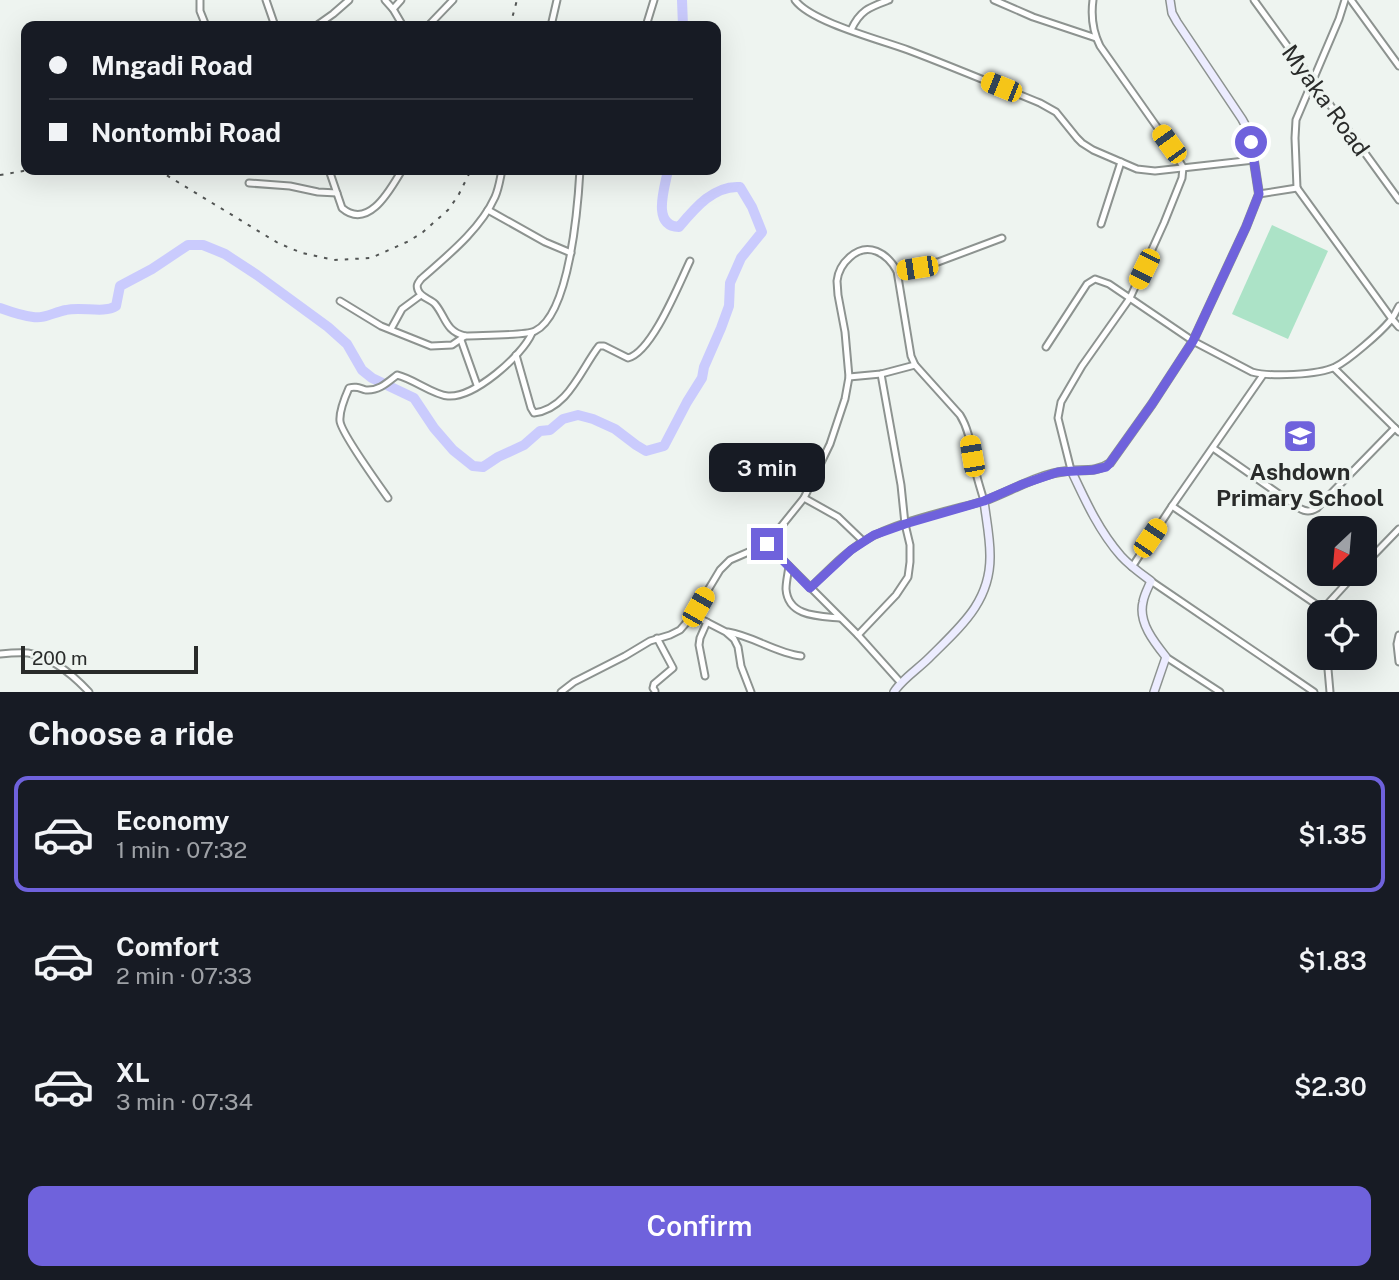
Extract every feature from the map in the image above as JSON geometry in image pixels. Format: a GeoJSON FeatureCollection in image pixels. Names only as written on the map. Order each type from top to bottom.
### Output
{"type":"FeatureCollection","features":[{"type":"Feature","properties":{"kind":"street"},"geometry":{"type":"LineString","coordinates":[[200,0],[203,21]]}},
{"type":"Feature","properties":{"kind":"street"},"geometry":{"type":"LineString","coordinates":[[266,0],[273,21]]}},
{"type":"Feature","properties":{"kind":"street"},"geometry":{"type":"LineString","coordinates":[[324,21],[349,0]]}},
{"type":"Feature","properties":{"kind":"street"},"geometry":{"type":"LineString","coordinates":[[385,0],[400,21]]}},
{"type":"Feature","properties":{"kind":"street"},"geometry":{"type":"LineString","coordinates":[[393,9],[401,0]]}},
{"type":"Feature","properties":{"kind":"street"},"geometry":{"type":"LineString","coordinates":[[433,21],[453,0]]}},
{"type":"Feature","properties":{"kind":"street"},"geometry":{"type":"LineString","coordinates":[[552,21],[557,0]]}},
{"type":"Feature","properties":{"kind":"street"},"geometry":{"type":"LineString","coordinates":[[648,21],[654,0]]}},
{"type":"Feature","properties":{"kind":"street"},"geometry":{"type":"LineString","coordinates":[[795,0],[812,15],[1040,103],[1056,112],[1082,143],[1137,169],[1147,171],[1254,160]]}},
{"type":"Feature","properties":{"kind":"street"},"geometry":{"type":"LineString","coordinates":[[850,30],[861,13],[889,0]]}},
{"type":"Feature","properties":{"kind":"street"},"geometry":{"type":"LineString","coordinates":[[993,0],[1096,38]]}},
{"type":"Feature","properties":{"kind":"street"},"geometry":{"type":"LineString","coordinates":[[1093,0],[1096,38],[1184,167],[1164,223],[1130,298],[1069,387],[1059,408],[1060,429],[1071,470],[1101,527],[1118,553],[1132,567],[1309,691]]}},
{"type":"Feature","properties":{"kind":"street"},"geometry":{"type":"LineString","coordinates":[[810,588],[851,550],[874,535],[984,501],[1054,474],[1106,467],[1193,341],[1259,194],[1248,130],[1177,22],[1170,0]]}},
{"type":"Feature","properties":{"kind":"street","name":"Myaka Road"},"geometry":{"type":"LineString","coordinates":[[1254,0],[1399,200]]}},
{"type":"Feature","properties":{"kind":"street"},"geometry":{"type":"LineString","coordinates":[[1345,0],[1296,120],[1297,188],[1399,327]]}},
{"type":"Feature","properties":{"kind":"street"},"geometry":{"type":"LineString","coordinates":[[1351,0],[1399,66]]}},
{"type":"Feature","properties":{"kind":"street"},"geometry":{"type":"LineString","coordinates":[[1101,224],[1121,162]]}},
{"type":"Feature","properties":{"kind":"street"},"geometry":{"type":"LineString","coordinates":[[331,175],[342,208],[346,212],[356,214],[369,211],[381,203],[399,175]]}},
{"type":"Feature","properties":{"kind":"street"},"geometry":{"type":"LineString","coordinates":[[477,385],[463,338],[453,331],[433,303],[421,295],[417,287],[421,279],[458,245],[488,210],[498,190],[501,175]]}},
{"type":"Feature","properties":{"kind":"street"},"geometry":{"type":"LineString","coordinates":[[388,498],[341,426],[340,420],[349,388],[354,386],[366,390],[377,389],[397,375],[445,396],[458,394],[498,373],[527,345],[533,333],[544,324],[555,306],[571,253],[579,175]]}},
{"type":"Feature","properties":{"kind":"street"},"geometry":{"type":"LineString","coordinates":[[249,183],[337,193]]}},
{"type":"Feature","properties":{"kind":"street"},"geometry":{"type":"LineString","coordinates":[[1259,194],[1297,188]]}},
{"type":"Feature","properties":{"kind":"street"},"geometry":{"type":"LineString","coordinates":[[488,210],[545,242],[571,253]]}},
{"type":"Feature","properties":{"kind":"street"},"geometry":{"type":"LineString","coordinates":[[897,271],[938,262],[1002,238]]}},
{"type":"Feature","properties":{"kind":"street"},"geometry":{"type":"LineString","coordinates":[[561,692],[574,682],[657,638],[680,630],[693,615],[725,563],[767,544],[804,498],[832,439],[849,377],[838,295],[838,275],[847,259],[867,248],[886,256],[897,271],[909,347],[915,365],[960,415],[969,433],[975,472],[984,501],[990,557],[988,579],[975,608],[894,692]]}},
{"type":"Feature","properties":{"kind":"street"},"geometry":{"type":"LineString","coordinates":[[516,355],[531,409],[536,413],[541,412],[559,401],[573,386],[600,345],[628,358],[644,348],[690,261]]}},
{"type":"Feature","properties":{"kind":"street"},"geometry":{"type":"LineString","coordinates":[[1046,346],[1080,294],[1092,280],[1098,279],[1193,341],[1243,368],[1262,375],[1305,373],[1334,368],[1392,319],[1399,306]]}},
{"type":"Feature","properties":{"kind":"street"},"geometry":{"type":"LineString","coordinates":[[391,329],[402,309],[421,295]]}},
{"type":"Feature","properties":{"kind":"street"},"geometry":{"type":"LineString","coordinates":[[340,301],[370,320],[431,346],[448,346],[463,338],[533,333]]}},
{"type":"Feature","properties":{"kind":"street"},"geometry":{"type":"LineString","coordinates":[[849,377],[881,374],[915,365]]}},
{"type":"Feature","properties":{"kind":"street"},"geometry":{"type":"LineString","coordinates":[[1213,447],[1299,508],[1312,512],[1317,509],[1397,430],[1334,368]]}},
{"type":"Feature","properties":{"kind":"street"},"geometry":{"type":"LineString","coordinates":[[858,635],[889,604],[908,577],[910,554],[901,485],[881,374]]}},
{"type":"Feature","properties":{"kind":"street"},"geometry":{"type":"LineString","coordinates":[[1132,567],[1262,375]]}},
{"type":"Feature","properties":{"kind":"street"},"geometry":{"type":"LineString","coordinates":[[804,498],[838,517],[863,541]]}},
{"type":"Feature","properties":{"kind":"street"},"geometry":{"type":"LineString","coordinates":[[1172,506],[1307,600]]}},
{"type":"Feature","properties":{"kind":"street"},"geometry":{"type":"LineString","coordinates":[[1377,552],[1398,531]]}},
{"type":"Feature","properties":{"kind":"street"},"geometry":{"type":"LineString","coordinates":[[767,544],[858,635],[901,683]]}},
{"type":"Feature","properties":{"kind":"street"},"geometry":{"type":"LineString","coordinates":[[789,566],[786,589],[794,607],[806,614],[840,618]]}},
{"type":"Feature","properties":{"kind":"street"},"geometry":{"type":"LineString","coordinates":[[1151,581],[1142,603],[1143,618],[1150,634],[1166,657],[1220,692]]}},
{"type":"Feature","properties":{"kind":"street"},"geometry":{"type":"LineString","coordinates":[[1333,600],[1345,586]]}},
{"type":"Feature","properties":{"kind":"street"},"geometry":{"type":"LineString","coordinates":[[693,615],[726,632],[801,656]]}},
{"type":"Feature","properties":{"kind":"street"},"geometry":{"type":"LineString","coordinates":[[705,676],[699,645],[707,622]]}},
{"type":"Feature","properties":{"kind":"street"},"geometry":{"type":"LineString","coordinates":[[726,632],[736,643],[751,692]]}},
{"type":"Feature","properties":{"kind":"street"},"geometry":{"type":"LineString","coordinates":[[1399,635],[1399,662]]}},
{"type":"Feature","properties":{"kind":"street"},"geometry":{"type":"LineString","coordinates":[[655,691],[654,684],[673,668],[657,638]]}},
{"type":"Feature","properties":{"kind":"street"},"geometry":{"type":"LineString","coordinates":[[0,654],[28,653],[46,660],[64,669],[89,692]]}},
{"type":"Feature","properties":{"kind":"street"},"geometry":{"type":"LineString","coordinates":[[1154,692],[1166,657]]}},
{"type":"Feature","properties":{"kind":"street"},"geometry":{"type":"LineString","coordinates":[[1327,670],[1330,692]]}},
{"type":"Feature","properties":{"kind":"green space"},"geometry":{"type":"Polygon","coordinates":[[[1272,225],[1328,251],[1288,339],[1232,314],[1272,225]]]}},
{"type":"Feature","properties":{"kind":"waterway"},"geometry":{"type":"LineString","coordinates":[[682,0],[683,21]]}},
{"type":"Feature","properties":{"kind":"waterway"},"geometry":{"type":"LineString","coordinates":[[0,308],[37,317],[72,309],[111,308],[116,306],[120,286],[188,245],[203,245],[225,254],[328,327],[347,344],[362,370],[372,378],[414,398],[453,450],[473,466],[483,467],[524,445],[540,431],[550,430],[563,419],[578,415],[615,429],[646,451],[664,446],[702,378],[729,306],[730,283],[741,258],[762,232],[740,187],[731,187],[713,194],[698,205],[679,227],[670,225],[662,213],[667,175]]}},
{"type":"Feature","properties":{"kind":"railway"},"geometry":{"type":"LineString","coordinates":[[511,21],[517,0]]}},
{"type":"Feature","properties":{"kind":"railway"},"geometry":{"type":"LineString","coordinates":[[0,175],[21,171]]}},
{"type":"Feature","properties":{"kind":"railway"},"geometry":{"type":"LineString","coordinates":[[166,175],[278,243],[302,253],[334,260],[371,258],[409,241],[448,210],[468,175]]}},
{"type":"Feature","properties":{"kind":"place","name":"Ashdown Primary School"},"geometry":{"type":"Point","coordinates":[1300,436]}},
{"type":"Feature","properties":{"kind":"route"},"geometry":{"type":"LineString","coordinates":[[767,544],[810,588],[851,550],[874,535],[984,501],[1058,472],[1106,467],[1193,341],[1246,227],[1259,194],[1251,142]]}}]}
